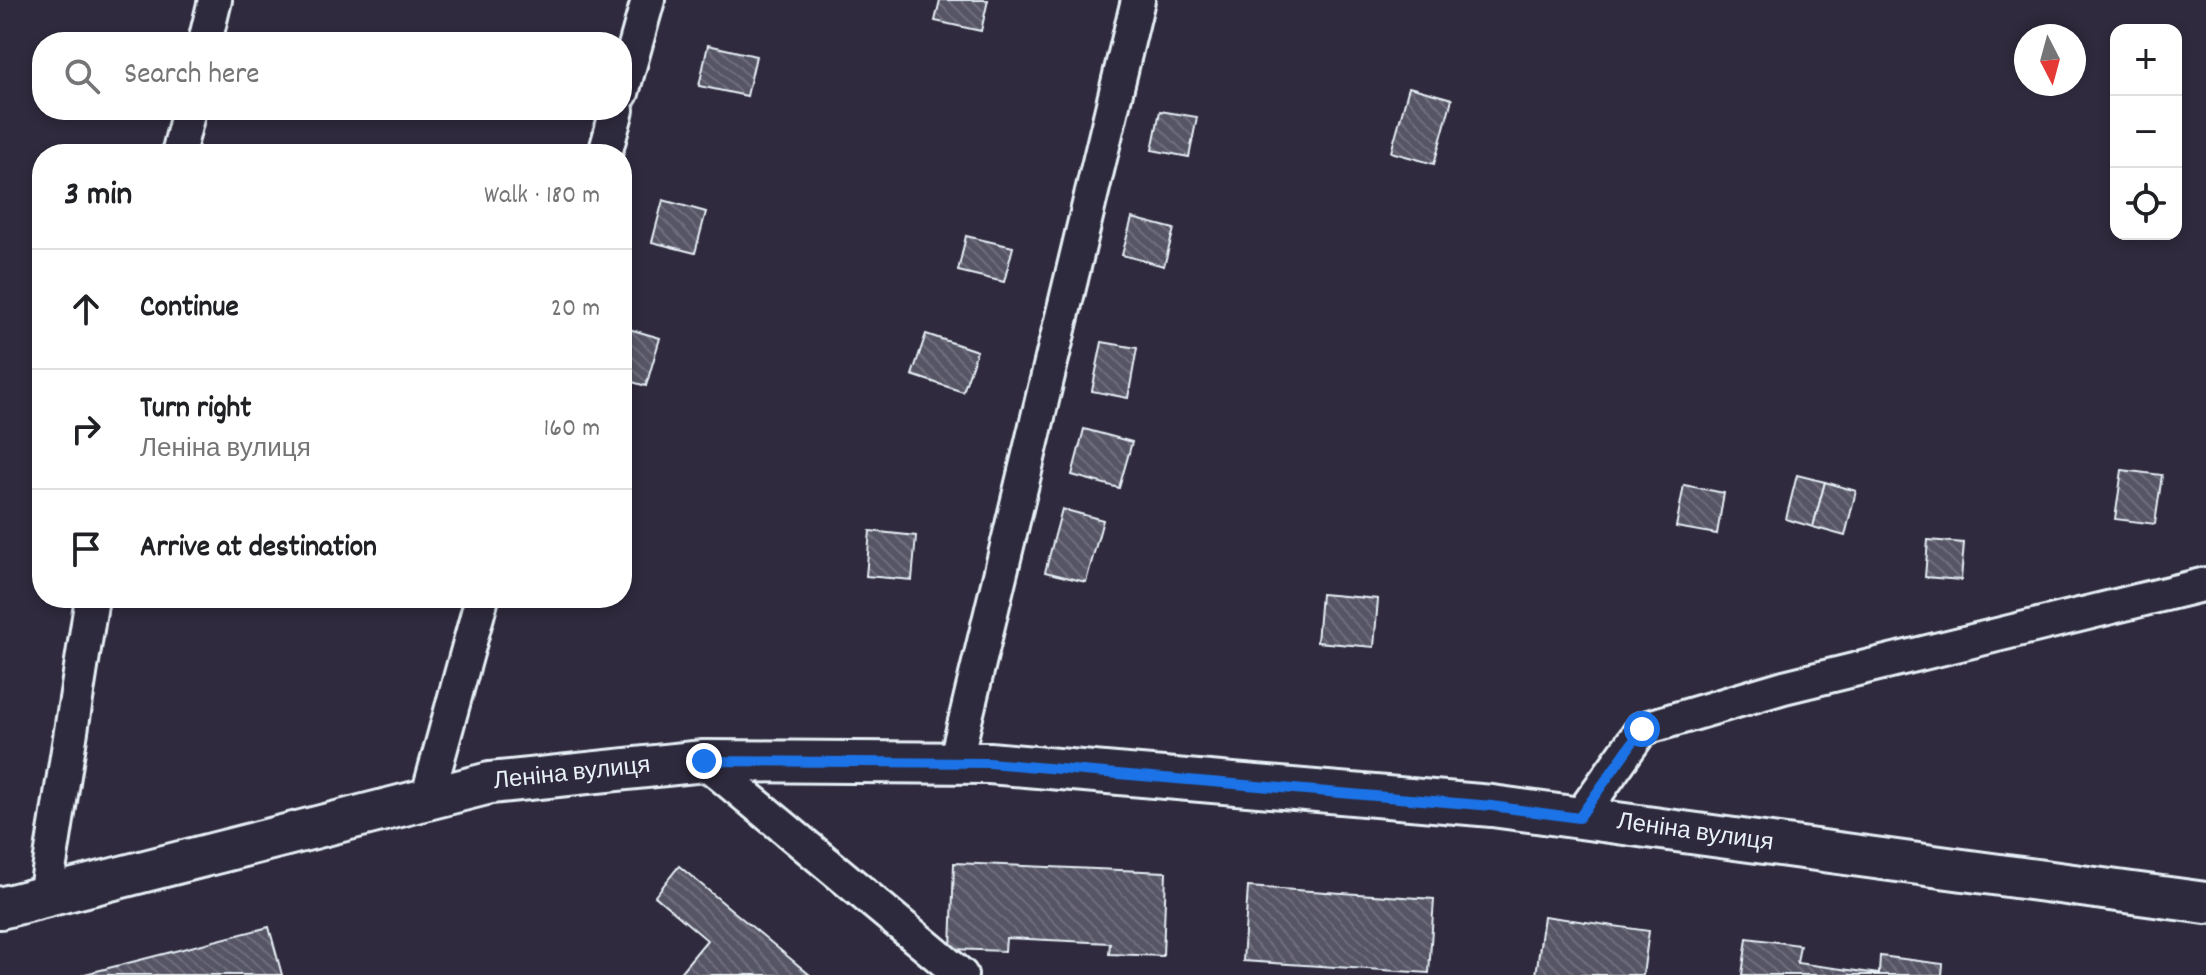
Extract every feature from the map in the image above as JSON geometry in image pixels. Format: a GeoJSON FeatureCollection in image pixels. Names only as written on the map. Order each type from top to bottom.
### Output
{"type":"FeatureCollection","features":[{"type":"Feature","properties":{"kind":"street"},"geometry":{"type":"LineString","coordinates":[[207,32],[215,0]]}},
{"type":"Feature","properties":{"kind":"street"},"geometry":{"type":"LineString","coordinates":[[632,57],[648,0]]}},
{"type":"Feature","properties":{"kind":"street"},"geometry":{"type":"LineString","coordinates":[[955,763],[1138,0]]}},
{"type":"Feature","properties":{"kind":"street"},"geometry":{"type":"LineString","coordinates":[[180,144],[186,120]]}},
{"type":"Feature","properties":{"kind":"street"},"geometry":{"type":"LineString","coordinates":[[608,144],[614,120]]}},
{"type":"Feature","properties":{"kind":"street"},"geometry":{"type":"LineString","coordinates":[[1579,818],[1642,729],[1784,687],[2206,584]]}},
{"type":"Feature","properties":{"kind":"street"},"geometry":{"type":"LineString","coordinates":[[45,896],[90,608]]}},
{"type":"Feature","properties":{"kind":"street"},"geometry":{"type":"LineString","coordinates":[[427,799],[479,608]]}},
{"type":"Feature","properties":{"kind":"street"},"geometry":{"type":"LineString","coordinates":[[704,761],[961,975]]}},
{"type":"Feature","properties":{"kind":"street","name":"Леніна вулиця"},"geometry":{"type":"LineString","coordinates":[[0,908],[490,783],[704,761],[955,763],[1492,806],[2206,903]]}},
{"type":"Feature","properties":{"kind":"building"},"geometry":{"type":"Polygon","coordinates":[[[940,0],[988,0],[981,31],[935,21],[940,0]]]}},
{"type":"Feature","properties":{"kind":"building"},"geometry":{"type":"Polygon","coordinates":[[[708,45],[756,56],[747,96],[699,86],[708,45]]]}},
{"type":"Feature","properties":{"kind":"building"},"geometry":{"type":"Polygon","coordinates":[[[1409,87],[1452,99],[1434,164],[1391,152],[1409,87]]]}},
{"type":"Feature","properties":{"kind":"building"},"geometry":{"type":"Polygon","coordinates":[[[1160,111],[1197,117],[1189,157],[1152,150],[1160,111]]]}},
{"type":"Feature","properties":{"kind":"building"},"geometry":{"type":"Polygon","coordinates":[[[663,200],[706,212],[695,253],[652,242],[663,200]]]}},
{"type":"Feature","properties":{"kind":"building"},"geometry":{"type":"Polygon","coordinates":[[[1132,218],[1174,229],[1164,266],[1122,255],[1132,218]]]}},
{"type":"Feature","properties":{"kind":"building"},"geometry":{"type":"Polygon","coordinates":[[[966,236],[1013,247],[1004,282],[958,271],[966,236]]]}},
{"type":"Feature","properties":{"kind":"building"},"geometry":{"type":"Polygon","coordinates":[[[632,330],[660,338],[646,386],[632,382],[632,330]]]}},
{"type":"Feature","properties":{"kind":"building"},"geometry":{"type":"Polygon","coordinates":[[[926,334],[977,351],[963,392],[912,375],[926,334]]]}},
{"type":"Feature","properties":{"kind":"building"},"geometry":{"type":"Polygon","coordinates":[[[1102,342],[1137,348],[1128,398],[1092,391],[1102,342]]]}},
{"type":"Feature","properties":{"kind":"building"},"geometry":{"type":"Polygon","coordinates":[[[1084,429],[1132,442],[1119,488],[1072,475],[1084,429]]]}},
{"type":"Feature","properties":{"kind":"building"},"geometry":{"type":"Polygon","coordinates":[[[2122,470],[2162,475],[2155,524],[2115,519],[2122,470]]]}},
{"type":"Feature","properties":{"kind":"building"},"geometry":{"type":"Polygon","coordinates":[[[1797,475],[1825,482],[1813,527],[1786,519],[1797,475]]]}},
{"type":"Feature","properties":{"kind":"building"},"geometry":{"type":"Polygon","coordinates":[[[1825,482],[1856,491],[1845,536],[1813,527],[1825,482]]]}},
{"type":"Feature","properties":{"kind":"building"},"geometry":{"type":"Polygon","coordinates":[[[1684,485],[1724,493],[1717,534],[1676,527],[1684,485]]]}},
{"type":"Feature","properties":{"kind":"building"},"geometry":{"type":"Polygon","coordinates":[[[1062,509],[1103,520],[1086,582],[1045,572],[1062,509]]]}},
{"type":"Feature","properties":{"kind":"building"},"geometry":{"type":"Polygon","coordinates":[[[870,531],[916,536],[912,580],[866,576],[870,531]]]}},
{"type":"Feature","properties":{"kind":"building"},"geometry":{"type":"Polygon","coordinates":[[[1928,540],[1964,543],[1961,580],[1925,577],[1928,540]]]}},
{"type":"Feature","properties":{"kind":"building"},"geometry":{"type":"Polygon","coordinates":[[[1321,594],[1378,599],[1374,647],[1317,642],[1321,594]]]}},
{"type":"Feature","properties":{"kind":"building"},"geometry":{"type":"Polygon","coordinates":[[[954,863],[1166,872],[1163,956],[1109,954],[1110,943],[1006,938],[1005,951],[951,949],[954,863]]]}},
{"type":"Feature","properties":{"kind":"building"},"geometry":{"type":"Polygon","coordinates":[[[679,866],[810,975],[678,975],[707,940],[655,896],[679,866]]]}},
{"type":"Feature","properties":{"kind":"building"},"geometry":{"type":"Polygon","coordinates":[[[1248,887],[1434,899],[1429,973],[1243,961],[1248,887]]]}},
{"type":"Feature","properties":{"kind":"building"},"geometry":{"type":"Polygon","coordinates":[[[1544,916],[1649,931],[1643,975],[1536,975],[1544,916]]]}},
{"type":"Feature","properties":{"kind":"building"},"geometry":{"type":"Polygon","coordinates":[[[269,927],[282,975],[81,975],[269,927]]]}},
{"type":"Feature","properties":{"kind":"building"},"geometry":{"type":"Polygon","coordinates":[[[1747,938],[1800,945],[1797,963],[1879,974],[1880,956],[1943,964],[1942,975],[1742,975],[1747,938]]]}},
{"type":"Feature","properties":{"kind":"route"},"geometry":{"type":"LineString","coordinates":[[704,761],[989,763],[1492,806],[1579,818],[1642,729]]}}]}
